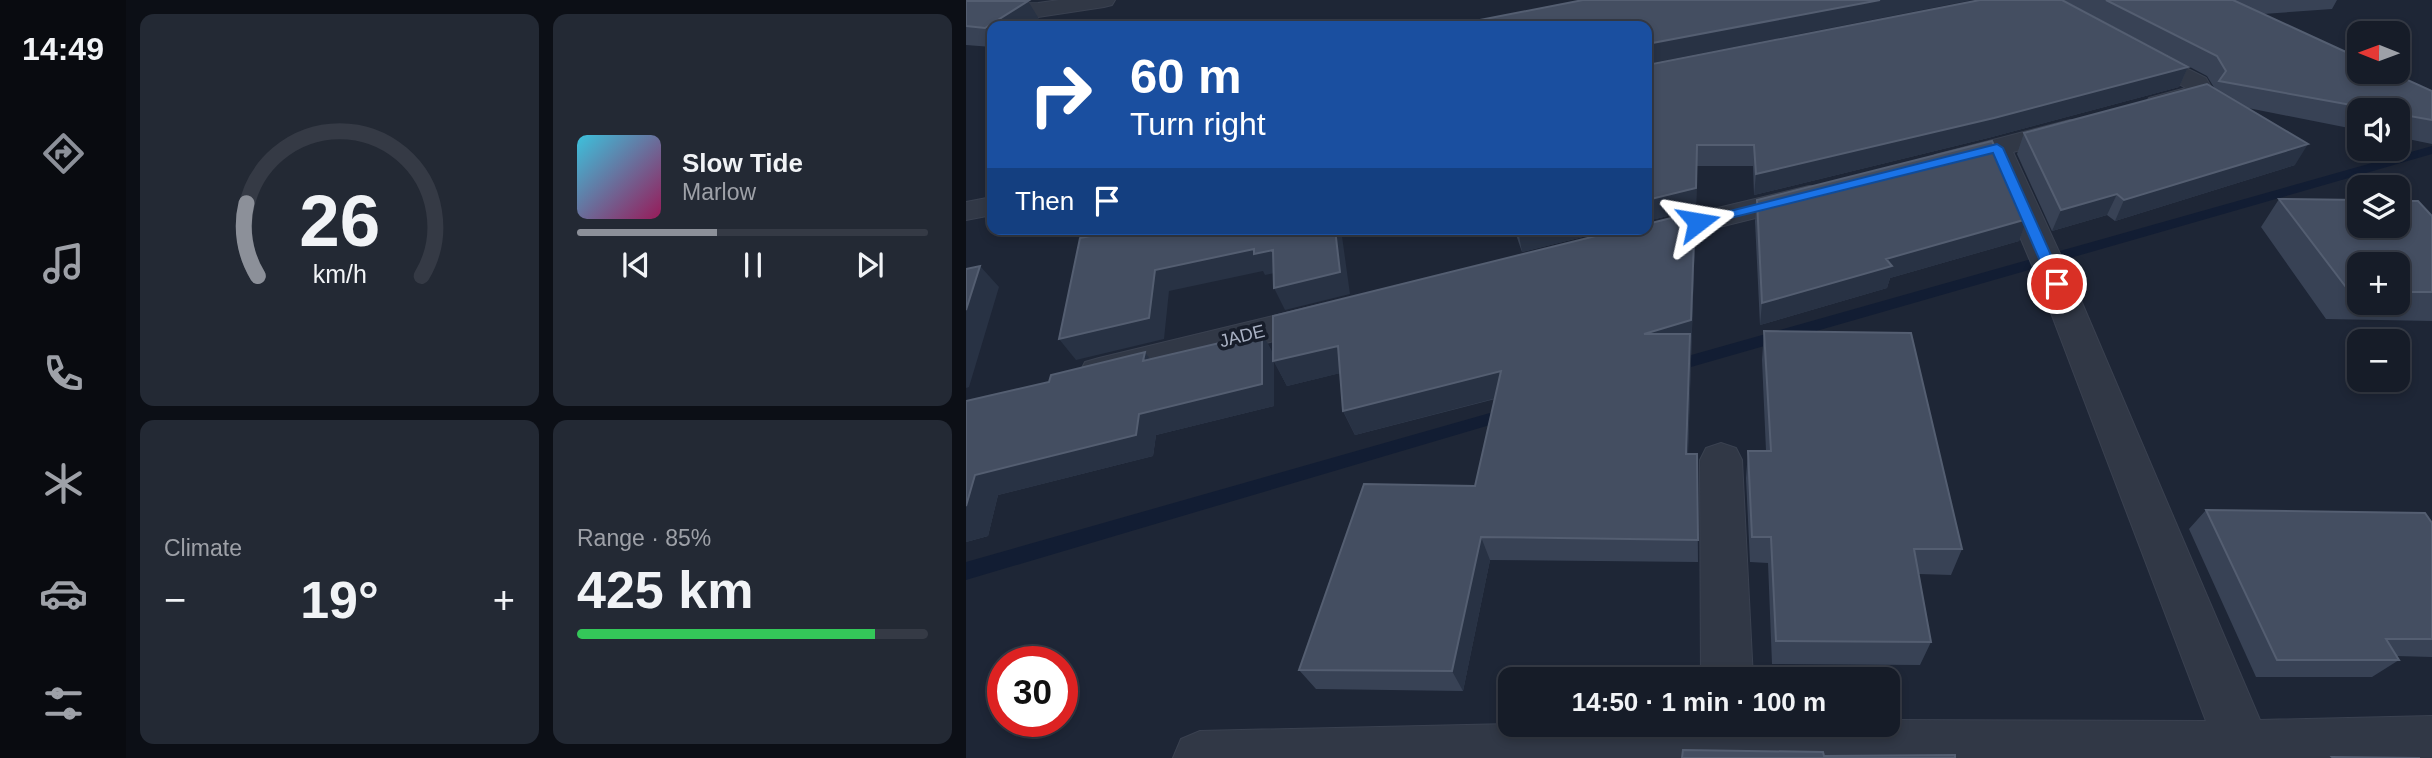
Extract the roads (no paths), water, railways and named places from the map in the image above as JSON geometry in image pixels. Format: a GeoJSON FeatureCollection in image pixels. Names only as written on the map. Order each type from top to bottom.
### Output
{"type":"FeatureCollection","features":[{"type":"Feature","properties":{"kind":"street"},"geometry":{"type":"LineString","coordinates":[[966,11],[1038,9],[1104,0]]}},
{"type":"Feature","properties":{"kind":"street"},"geometry":{"type":"LineString","coordinates":[[1915,168],[2201,93],[2197,83],[2112,38]]}},
{"type":"Feature","properties":{"kind":"street"},"geometry":{"type":"LineString","coordinates":[[1997,148],[2057,284],[2246,753]]}},
{"type":"Feature","properties":{"kind":"street"},"geometry":{"type":"LineString","coordinates":[[1652,234],[1834,189]]}},
{"type":"Feature","properties":{"kind":"street"},"geometry":{"type":"LineString","coordinates":[[966,211],[987,207]]}},
{"type":"Feature","properties":{"kind":"street"},"geometry":{"type":"LineString","coordinates":[[1617,243],[1649,235]]}},
{"type":"Feature","properties":{"kind":"street","name":"JADE"},"geometry":{"type":"LineString","coordinates":[[1074,378],[1346,310]]}},
{"type":"Feature","properties":{"kind":"street"},"geometry":{"type":"LineString","coordinates":[[1721,460],[1727,667]]}},
{"type":"Feature","properties":{"kind":"street"},"geometry":{"type":"LineString","coordinates":[[1200,758],[1682,737]]}},
{"type":"Feature","properties":{"kind":"street"},"geometry":{"type":"LineString","coordinates":[[1786,737],[2246,753],[2432,743]]}},
{"type":"Feature","properties":{"kind":"waterway"},"geometry":{"type":"LineString","coordinates":[[1670,367],[2432,150]]}},
{"type":"Feature","properties":{"kind":"waterway"},"geometry":{"type":"LineString","coordinates":[[966,571],[1511,413]]}}]}
